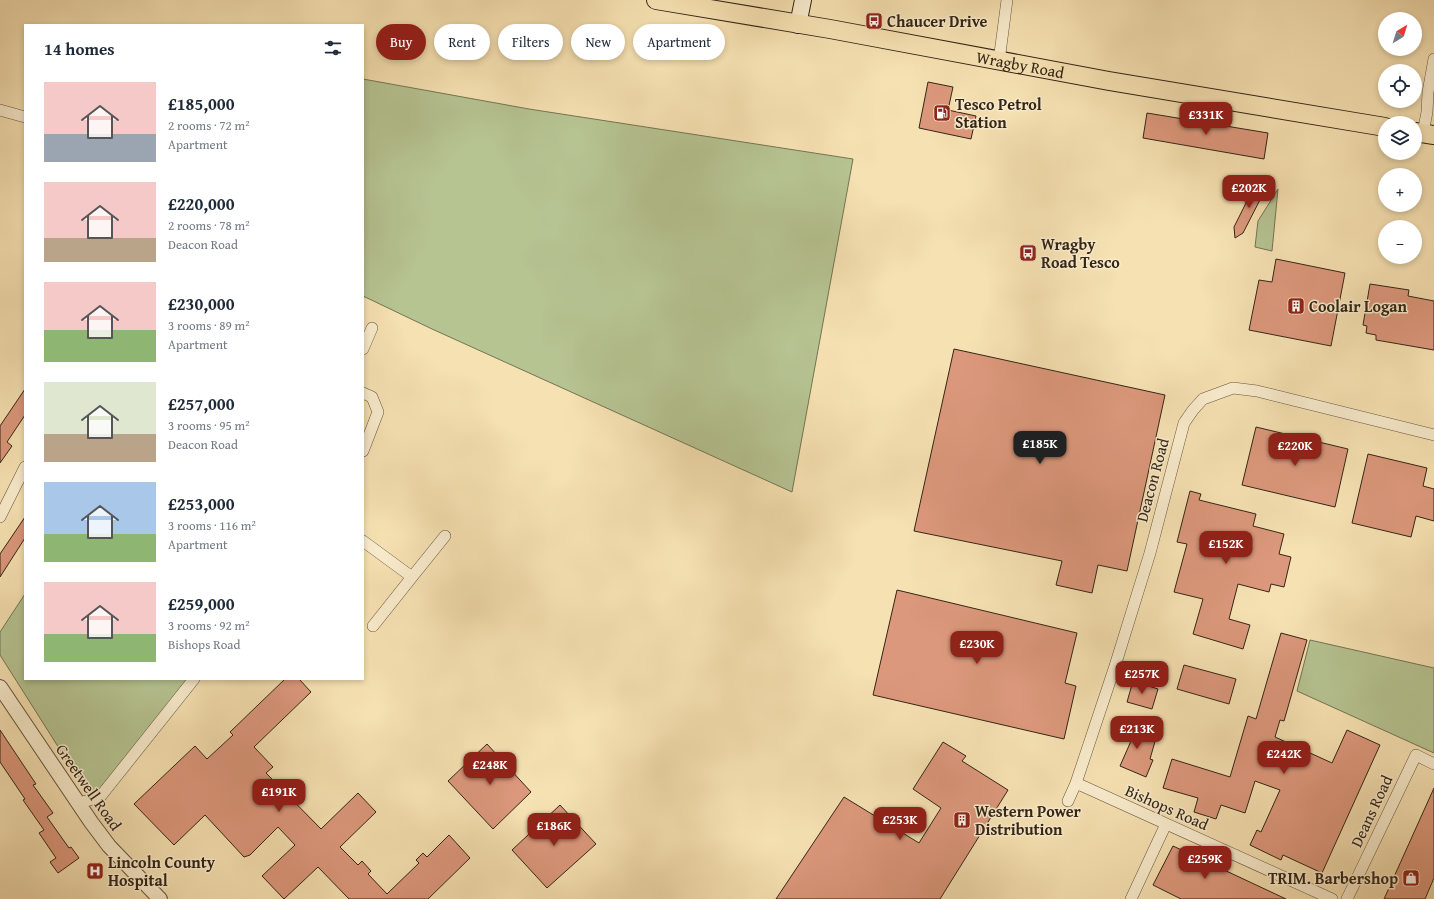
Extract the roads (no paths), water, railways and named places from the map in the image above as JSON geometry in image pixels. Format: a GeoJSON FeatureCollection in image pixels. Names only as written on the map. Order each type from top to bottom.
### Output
{"type":"FeatureCollection","features":[{"type":"Feature","properties":{"kind":"main road","name":"Wragby Road"},"geometry":{"type":"LineString","coordinates":[[656,0],[1243,104],[1378,126]]}},
{"type":"Feature","properties":{"kind":"main road"},"geometry":{"type":"LineString","coordinates":[[798,25],[803,0]]}},
{"type":"Feature","properties":{"kind":"street"},"geometry":{"type":"LineString","coordinates":[[999,61],[1007,0]]}},
{"type":"Feature","properties":{"kind":"street"},"geometry":{"type":"LineString","coordinates":[[1424,133],[1428,92],[1434,59]]}},
{"type":"Feature","properties":{"kind":"street"},"geometry":{"type":"LineString","coordinates":[[0,110],[24,117]]}},
{"type":"Feature","properties":{"kind":"street"},"geometry":{"type":"LineString","coordinates":[[364,347],[372,328]]}},
{"type":"Feature","properties":{"kind":"street","name":"Deacon Road"},"geometry":{"type":"LineString","coordinates":[[1068,801],[1076,782],[1115,666],[1150,553],[1184,423],[1203,399],[1233,388],[1257,391],[1434,435]]}},
{"type":"Feature","properties":{"kind":"street"},"geometry":{"type":"LineString","coordinates":[[364,393],[372,397],[378,412],[364,448]]}},
{"type":"Feature","properties":{"kind":"street"},"geometry":{"type":"LineString","coordinates":[[0,517],[24,469]]}},
{"type":"Feature","properties":{"kind":"street"},"geometry":{"type":"LineString","coordinates":[[373,626],[445,536]]}},
{"type":"Feature","properties":{"kind":"street"},"geometry":{"type":"LineString","coordinates":[[364,542],[412,578]]}},
{"type":"Feature","properties":{"kind":"street"},"geometry":{"type":"LineString","coordinates":[[79,803],[100,797],[193,680]]}},
{"type":"Feature","properties":{"kind":"street","name":"Greetwell Road"},"geometry":{"type":"LineString","coordinates":[[0,687],[109,846],[160,899]]}},
{"type":"Feature","properties":{"kind":"street","name":"Deans Road"},"geometry":{"type":"LineString","coordinates":[[1347,899],[1416,755],[1434,764]]}},
{"type":"Feature","properties":{"kind":"street","name":"Bishops Road"},"geometry":{"type":"LineString","coordinates":[[1076,782],[1332,899]]}},
{"type":"Feature","properties":{"kind":"street"},"geometry":{"type":"LineString","coordinates":[[1131,899],[1166,824]]}},
{"type":"Feature","properties":{"kind":"place","name":"Chaucer Drive"},"geometry":{"type":"Point","coordinates":[874,21]}},
{"type":"Feature","properties":{"kind":"place","name":"Tesco Petrol Station"},"geometry":{"type":"Point","coordinates":[942,113]}},
{"type":"Feature","properties":{"kind":"place","name":"Wragby Road Tesco"},"geometry":{"type":"Point","coordinates":[1028,253]}},
{"type":"Feature","properties":{"kind":"place","name":"Coolair Logan"},"geometry":{"type":"Point","coordinates":[1296,306]}},
{"type":"Feature","properties":{"kind":"place","name":"Western Power Distribution"},"geometry":{"type":"Point","coordinates":[962,820]}},
{"type":"Feature","properties":{"kind":"place","name":"Lincoln County Hospital"},"geometry":{"type":"Point","coordinates":[95,871]}},
{"type":"Feature","properties":{"kind":"place","name":"TRIM. Barbershop"},"geometry":{"type":"Point","coordinates":[1411,878]}}]}
